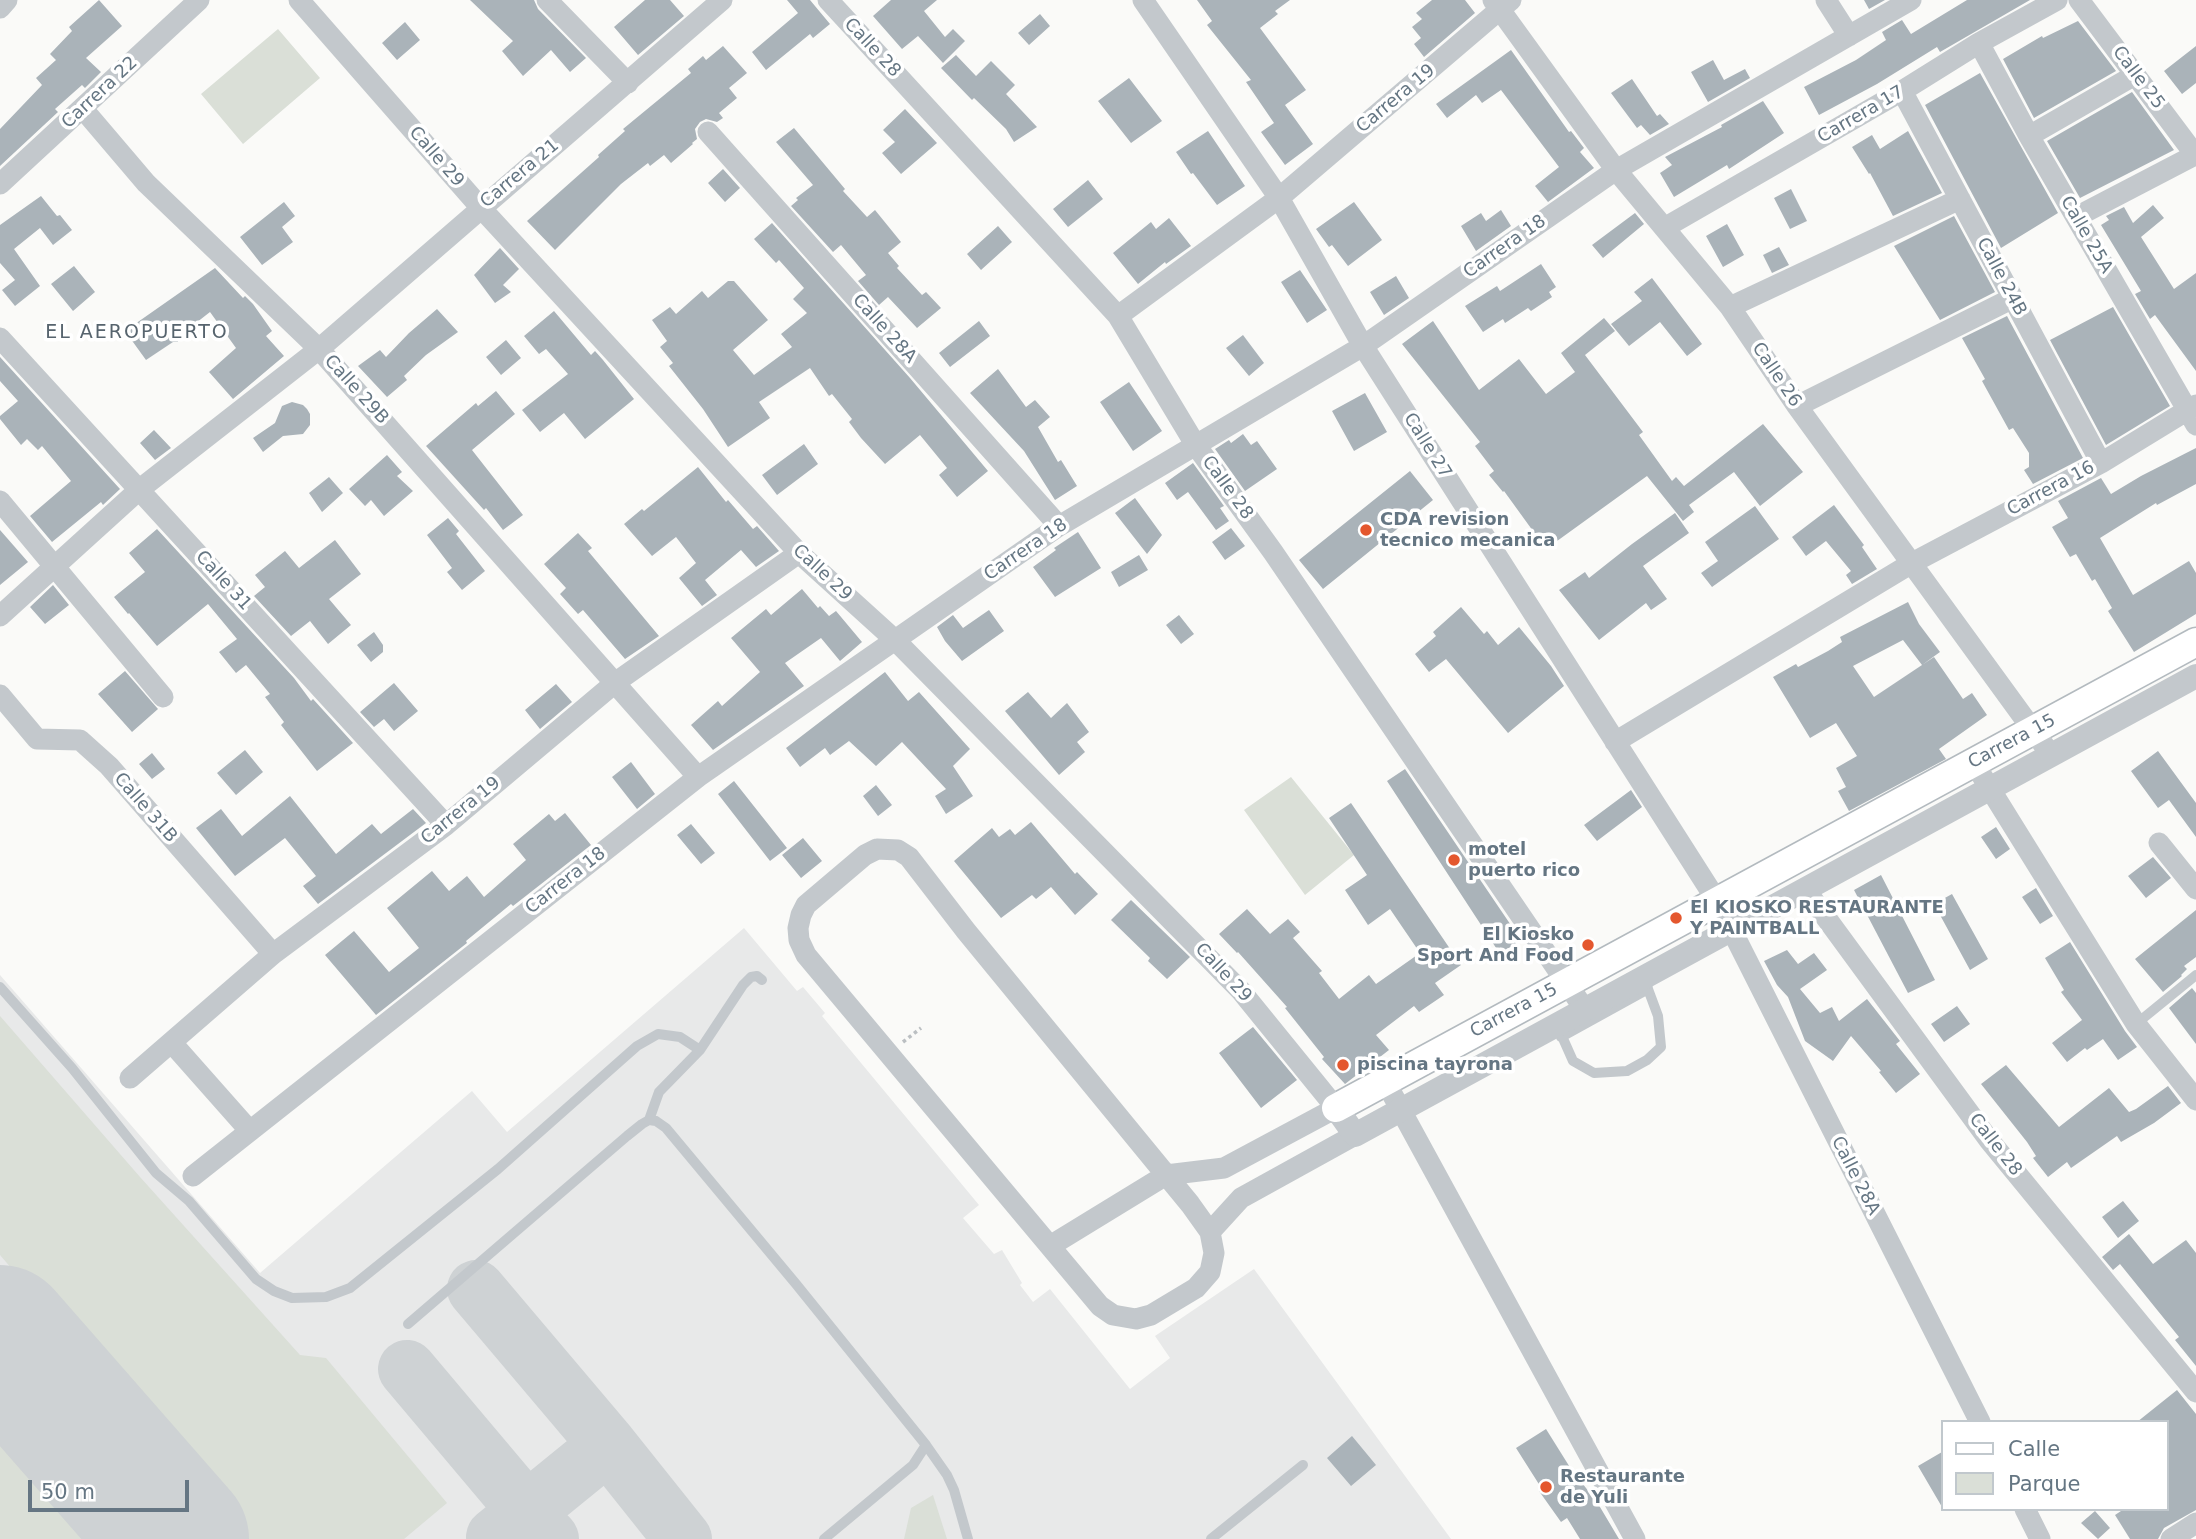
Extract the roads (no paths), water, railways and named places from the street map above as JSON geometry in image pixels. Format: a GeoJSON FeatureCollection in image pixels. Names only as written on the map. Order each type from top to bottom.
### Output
{"type":"FeatureCollection","features":[{"type":"Feature","properties":{"kind":"main road","name":"Carrera 15"},"geometry":{"type":"LineString","coordinates":[[1336,1108],[2196,644]]}},
{"type":"Feature","properties":{"kind":"street"},"geometry":{"type":"LineString","coordinates":[[0,8],[6,0]]}},
{"type":"Feature","properties":{"kind":"street","name":"Carrera 22"},"geometry":{"type":"LineString","coordinates":[[0,184],[199,0]]}},
{"type":"Feature","properties":{"kind":"street","name":"Calle 29"},"geometry":{"type":"LineString","coordinates":[[299,0],[481,208],[799,553],[895,640],[1241,990],[1355,1135]]}},
{"type":"Feature","properties":{"kind":"street"},"geometry":{"type":"LineString","coordinates":[[547,0],[628,82]]}},
{"type":"Feature","properties":{"kind":"street","name":"Carrera 21"},"geometry":{"type":"LineString","coordinates":[[0,616],[140,489],[319,349],[722,0]]}},
{"type":"Feature","properties":{"kind":"street","name":"Calle 28"},"geometry":{"type":"LineString","coordinates":[[828,0],[1118,316],[1195,444],[1273,552],[1585,1010]]}},
{"type":"Feature","properties":{"kind":"street","name":"Calle 27"},"geometry":{"type":"LineString","coordinates":[[1143,0],[1279,198],[1363,345],[1717,901],[1730,930]]}},
{"type":"Feature","properties":{"kind":"street"},"geometry":{"type":"LineString","coordinates":[[1826,0],[1849,36]]}},
{"type":"Feature","properties":{"kind":"street","name":"Carrera 18"},"geometry":{"type":"LineString","coordinates":[[193,1176],[698,777],[1059,526],[1363,345],[1616,170],[1911,0]]}},
{"type":"Feature","properties":{"kind":"street","name":"Carrera 17"},"geometry":{"type":"LineString","coordinates":[[1664,228],[2057,0]]}},
{"type":"Feature","properties":{"kind":"street","name":"Calle 25"},"geometry":{"type":"LineString","coordinates":[[2080,0],[2195,155]]}},
{"type":"Feature","properties":{"kind":"street","name":"Carrera 19"},"geometry":{"type":"LineString","coordinates":[[1118,316],[1279,198],[1502,4]]}},
{"type":"Feature","properties":{"kind":"street","name":"Calle 26"},"geometry":{"type":"LineString","coordinates":[[1502,4],[1616,170],[1731,307],[1797,406],[2035,729],[2051,755]]}},
{"type":"Feature","properties":{"kind":"street","name":"Calle 25A"},"geometry":{"type":"LineString","coordinates":[[1979,43],[2029,136],[2193,414]]}},
{"type":"Feature","properties":{"kind":"street"},"geometry":{"type":"LineString","coordinates":[[2029,136],[2135,75]]}},
{"type":"Feature","properties":{"kind":"street","name":"Calle 24B"},"geometry":{"type":"LineString","coordinates":[[1902,91],[2101,463]]}},
{"type":"Feature","properties":{"kind":"street","name":"Calle 29B"},"geometry":{"type":"LineString","coordinates":[[83,109],[146,183],[319,349],[698,777]]}},
{"type":"Feature","properties":{"kind":"street","name":"Calle 28A"},"geometry":{"type":"LineString","coordinates":[[708,132],[1059,526]]}},
{"type":"Feature","properties":{"kind":"street"},"geometry":{"type":"LineString","coordinates":[[2076,217],[2195,155]]}},
{"type":"Feature","properties":{"kind":"street"},"geometry":{"type":"LineString","coordinates":[[1731,307],[1960,198]]}},
{"type":"Feature","properties":{"kind":"street"},"geometry":{"type":"LineString","coordinates":[[1797,406],[2013,298]]}},
{"type":"Feature","properties":{"kind":"street","name":"Calle 31"},"geometry":{"type":"LineString","coordinates":[[0,338],[446,825]]}},
{"type":"Feature","properties":{"kind":"street","name":"Carrera 16"},"geometry":{"type":"LineString","coordinates":[[1615,741],[1912,563],[2193,414]]}},
{"type":"Feature","properties":{"kind":"street"},"geometry":{"type":"LineString","coordinates":[[0,501],[163,697]]}},
{"type":"Feature","properties":{"kind":"street","name":"Carrera 19"},"geometry":{"type":"LineString","coordinates":[[130,1078],[273,954],[446,825],[616,682],[799,553]]}},
{"type":"Feature","properties":{"kind":"street","name":"Carrera 15"},"geometry":{"type":"LineString","coordinates":[[1210,1232],[1241,1198],[1400,1111],[1559,1031],[1585,1010],[1647,983],[1730,930],[2196,676]]}},
{"type":"Feature","properties":{"kind":"street","name":"Calle 31B"},"geometry":{"type":"LineString","coordinates":[[0,695],[37,738],[80,740],[109,766],[273,954]]}},
{"type":"Feature","properties":{"kind":"street"},"geometry":{"type":"LineString","coordinates":[[1973,763],[2136,1024],[2196,1100]]}},
{"type":"Feature","properties":{"kind":"street"},"geometry":{"type":"LineString","coordinates":[[2159,844],[2196,889]]}},
{"type":"Feature","properties":{"kind":"street"},"geometry":{"type":"LineString","coordinates":[[877,849],[898,850],[909,857],[1210,1232],[1214,1253],[1210,1272],[1204,1281],[1151,1315],[1136,1319],[1113,1315],[1100,1306],[806,955],[798,928],[806,905],[865,855],[877,849]]}},
{"type":"Feature","properties":{"kind":"street","name":"Calle 28"},"geometry":{"type":"LineString","coordinates":[[1805,889],[1989,1140],[2196,1392]]}},
{"type":"Feature","properties":{"kind":"street","name":"Calle 28A"},"geometry":{"type":"LineString","coordinates":[[1730,930],[1979,1420]]}},
{"type":"Feature","properties":{"kind":"street"},"geometry":{"type":"LineString","coordinates":[[172,1043],[248,1130]]}},
{"type":"Feature","properties":{"kind":"street"},"geometry":{"type":"LineString","coordinates":[[1385,1081],[1635,1539]]}},
{"type":"Feature","properties":{"kind":"street","name":"Carrera 15"},"geometry":{"type":"LineString","coordinates":[[1050,1246],[1166,1175],[1224,1168],[1336,1108]]}},
{"type":"Feature","properties":{"kind":"street"},"geometry":{"type":"LineString","coordinates":[[2026,1511],[2040,1539]]}},
{"type":"Feature","properties":{"kind":"street"},"geometry":{"type":"LineString","coordinates":[[2171,1539],[2196,1523]]}},
{"type":"Feature","properties":{"kind":"lane"},"geometry":{"type":"LineString","coordinates":[[2136,1024],[2196,975]]}},
{"type":"Feature","properties":{"kind":"lane"},"geometry":{"type":"LineString","coordinates":[[408,1324],[649,1120],[659,1092],[700,1050],[743,985],[757,976],[762,980]]}},
{"type":"Feature","properties":{"kind":"lane"},"geometry":{"type":"LineString","coordinates":[[1647,983],[1658,1016],[1661,1046],[1647,1060],[1627,1071],[1594,1073],[1573,1061],[1559,1031],[1647,983]]}},
{"type":"Feature","properties":{"kind":"lane"},"geometry":{"type":"LineString","coordinates":[[0,987],[72,1068],[156,1173],[189,1201],[256,1279],[274,1291],[292,1298],[326,1297],[350,1288],[507,1162],[637,1046],[658,1034],[680,1037],[700,1050]]}},
{"type":"Feature","properties":{"kind":"lane"},"geometry":{"type":"LineString","coordinates":[[649,1120],[666,1128],[926,1445],[954,1490],[968,1539]]}},
{"type":"Feature","properties":{"kind":"lane"},"geometry":{"type":"LineString","coordinates":[[824,1539],[913,1465],[926,1445]]}},
{"type":"Feature","properties":{"kind":"lane"},"geometry":{"type":"LineString","coordinates":[[1211,1539],[1303,1465]]}},
{"type":"Feature","properties":{"kind":"place","name":"CDA revision tecnico mecanica"},"geometry":{"type":"Point","coordinates":[1366,530]}},
{"type":"Feature","properties":{"kind":"place","name":"motel puerto rico"},"geometry":{"type":"Point","coordinates":[1454,860]}},
{"type":"Feature","properties":{"kind":"place","name":"El KIOSKO RESTAURANTE Y PAINTBALL"},"geometry":{"type":"Point","coordinates":[1676,918]}},
{"type":"Feature","properties":{"kind":"place","name":"El Kiosko Sport And Food"},"geometry":{"type":"Point","coordinates":[1588,945]}},
{"type":"Feature","properties":{"kind":"place","name":"piscina tayrona"},"geometry":{"type":"Point","coordinates":[1343,1065]}},
{"type":"Feature","properties":{"kind":"place","name":"Restaurante de Yuli"},"geometry":{"type":"Point","coordinates":[1546,1487]}},
{"type":"Feature","properties":{"kind":"district","name":"EL AEROPUERTO"},"geometry":{"type":"Point","coordinates":[137,333]}}]}
